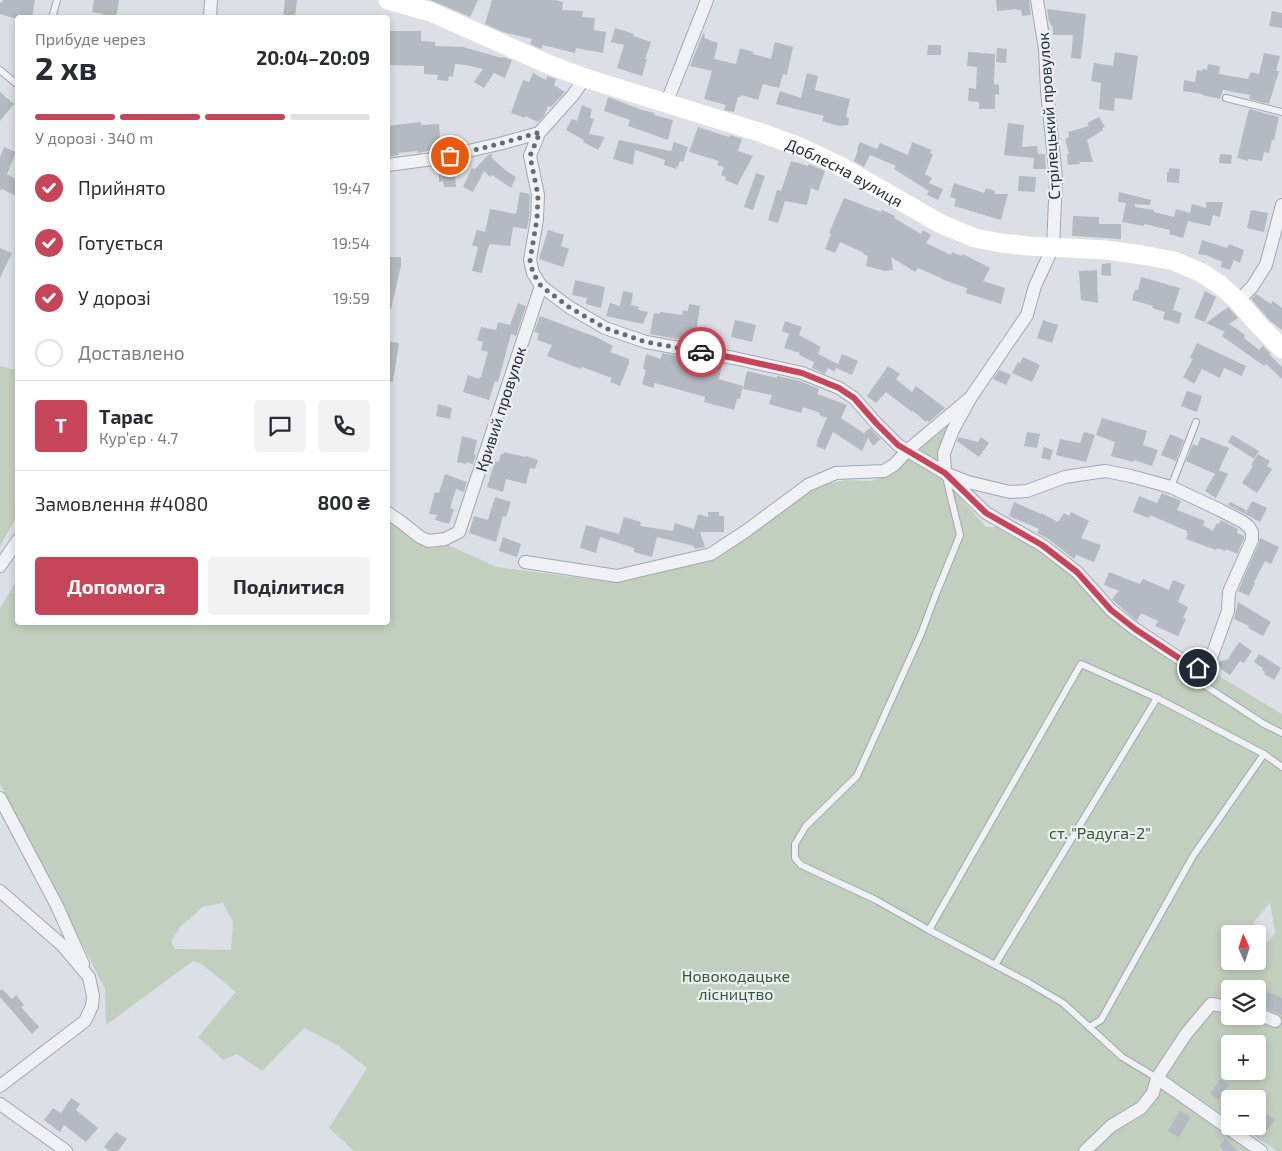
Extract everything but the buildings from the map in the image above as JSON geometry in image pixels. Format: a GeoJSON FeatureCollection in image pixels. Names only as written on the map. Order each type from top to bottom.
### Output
{"type":"FeatureCollection","features":[{"type":"Feature","properties":{"kind":"street"},"geometry":{"type":"LineString","coordinates":[[210,15],[211,0]]}},
{"type":"Feature","properties":{"kind":"street","name":"Доблесна вулиця"},"geometry":{"type":"LineString","coordinates":[[388,0],[432,12],[550,65],[585,78],[759,132],[800,147],[840,166],[941,224],[975,238],[1001,243],[1053,248],[1106,250],[1174,261],[1208,277],[1220,285],[1238,301],[1282,349]]}},
{"type":"Feature","properties":{"kind":"street"},"geometry":{"type":"LineString","coordinates":[[666,104],[706,0]]}},
{"type":"Feature","properties":{"kind":"street","name":"Стрілецький провулок"},"geometry":{"type":"LineString","coordinates":[[525,562],[617,576],[711,554],[746,531],[808,485],[836,473],[884,470],[894,465],[908,450],[971,397],[1027,315],[1035,286],[1053,248],[1056,178],[1047,92],[1045,49],[1038,0]]}},
{"type":"Feature","properties":{"kind":"street"},"geometry":{"type":"LineString","coordinates":[[585,78],[573,95],[540,132],[530,156],[538,195],[537,219],[530,260],[533,273],[541,286],[569,307],[605,328],[646,342],[802,373],[839,388],[854,398],[898,445],[945,473],[968,482],[1010,492],[1027,491],[1066,477],[1105,471],[1171,487],[1243,522],[1252,532],[1252,540],[1229,592],[1228,610],[1209,664],[1205,668],[1198,668],[1188,664],[1135,629],[1111,610],[1077,572],[1042,545],[986,513],[945,473],[944,453],[952,430],[971,397]]}},
{"type":"Feature","properties":{"kind":"street"},"geometry":{"type":"LineString","coordinates":[[390,165],[433,159],[499,144],[540,132]]}},
{"type":"Feature","properties":{"kind":"street"},"geometry":{"type":"LineString","coordinates":[[1238,301],[1252,287],[1266,265],[1282,205]]}},
{"type":"Feature","properties":{"kind":"street","name":"Кривий провулок"},"geometry":{"type":"LineString","coordinates":[[390,514],[429,542],[444,539],[459,532],[541,286]]}},
{"type":"Feature","properties":{"kind":"street"},"geometry":{"type":"LineString","coordinates":[[0,566],[15,544]]}},
{"type":"Feature","properties":{"kind":"street"},"geometry":{"type":"LineString","coordinates":[[0,798],[57,906],[89,977],[93,996],[92,1006],[85,1021],[0,1086]]}},
{"type":"Feature","properties":{"kind":"street"},"geometry":{"type":"LineString","coordinates":[[0,891],[62,945],[89,977]]}},
{"type":"Feature","properties":{"kind":"street"},"geometry":{"type":"LineString","coordinates":[[1085,1151],[1111,1126],[1141,1108],[1153,1093],[1157,1078],[1186,1034],[1211,1004],[1221,1006]]}},
{"type":"Feature","properties":{"kind":"street"},"geometry":{"type":"LineString","coordinates":[[1266,1017],[1275,1020]]}},
{"type":"Feature","properties":{"kind":"street"},"geometry":{"type":"LineString","coordinates":[[1157,1078],[1261,1151]]}},
{"type":"Feature","properties":{"kind":"street"},"geometry":{"type":"LineString","coordinates":[[0,1104],[66,1151]]}},
{"type":"Feature","properties":{"kind":"lane"},"geometry":{"type":"LineString","coordinates":[[53,15],[58,0]]}},
{"type":"Feature","properties":{"kind":"lane"},"geometry":{"type":"LineString","coordinates":[[0,70],[15,83]]}},
{"type":"Feature","properties":{"kind":"lane"},"geometry":{"type":"LineString","coordinates":[[1226,98],[1282,112]]}},
{"type":"Feature","properties":{"kind":"lane"},"geometry":{"type":"LineString","coordinates":[[1171,487],[1196,422]]}},
{"type":"Feature","properties":{"kind":"lane"},"geometry":{"type":"LineString","coordinates":[[945,473],[960,536],[921,634],[857,776],[806,826],[795,844],[796,858],[801,865],[876,900],[1064,1003],[1122,1057],[1157,1078]]}},
{"type":"Feature","properties":{"kind":"lane"},"geometry":{"type":"LineString","coordinates":[[929,930],[1081,664],[1157,698],[1264,754],[1282,767]]}},
{"type":"Feature","properties":{"kind":"lane"},"geometry":{"type":"LineString","coordinates":[[1188,664],[1201,684],[1264,724],[1282,733]]}},
{"type":"Feature","properties":{"kind":"lane"},"geometry":{"type":"LineString","coordinates":[[995,965],[1157,698]]}},
{"type":"Feature","properties":{"kind":"lane"},"geometry":{"type":"LineString","coordinates":[[1089,1027],[1101,1020],[1193,856],[1264,754]]}},
{"type":"Feature","properties":{"kind":"green space"},"geometry":{"type":"Polygon","coordinates":[[[0,366],[15,370],[15,520],[0,546],[0,366]]]}},
{"type":"Feature","properties":{"kind":"green space"},"geometry":{"type":"Polygon","coordinates":[[[944,424],[950,428],[940,475],[986,527],[1003,527],[1038,546],[1076,575],[1110,616],[1201,672],[1219,676],[1282,714],[1282,1151],[1277,1151],[1253,1135],[1266,1135],[1266,1090],[1221,1090],[1221,1114],[1166,1077],[1221,1124],[1221,1135],[1233,1135],[1252,1151],[354,1151],[329,1128],[367,1068],[339,1046],[304,1028],[262,1071],[237,1054],[223,1060],[198,1037],[236,992],[203,965],[193,961],[106,1025],[105,989],[0,784],[0,608],[15,583],[15,625],[390,625],[390,519],[497,567],[617,583],[712,559],[816,487],[845,480],[872,481],[897,470],[917,446],[944,424]],[[223,903],[203,907],[180,927],[171,942],[175,949],[231,950],[233,922],[223,903]]]}},
{"type":"Feature","properties":{"kind":"way so far"},"geometry":{"type":"LineString","coordinates":[[450,156],[540,132],[530,156],[538,195],[537,219],[530,260],[533,273],[541,286],[569,307],[605,328],[646,342],[701,352]]}},
{"type":"Feature","properties":{"kind":"route"},"geometry":{"type":"LineString","coordinates":[[701,352],[802,373],[839,388],[854,398],[898,445],[945,473],[986,513],[1042,545],[1077,572],[1111,610],[1135,629],[1188,664],[1198,668]]}},
{"type":"Feature","properties":{"kind":"park label","name":"ст. \"Радуга-2\""},"geometry":{"type":"Point","coordinates":[1100,832]}},
{"type":"Feature","properties":{"kind":"park label","name":"Новокодацьке лісництво"},"geometry":{"type":"Point","coordinates":[736,984]}}]}
